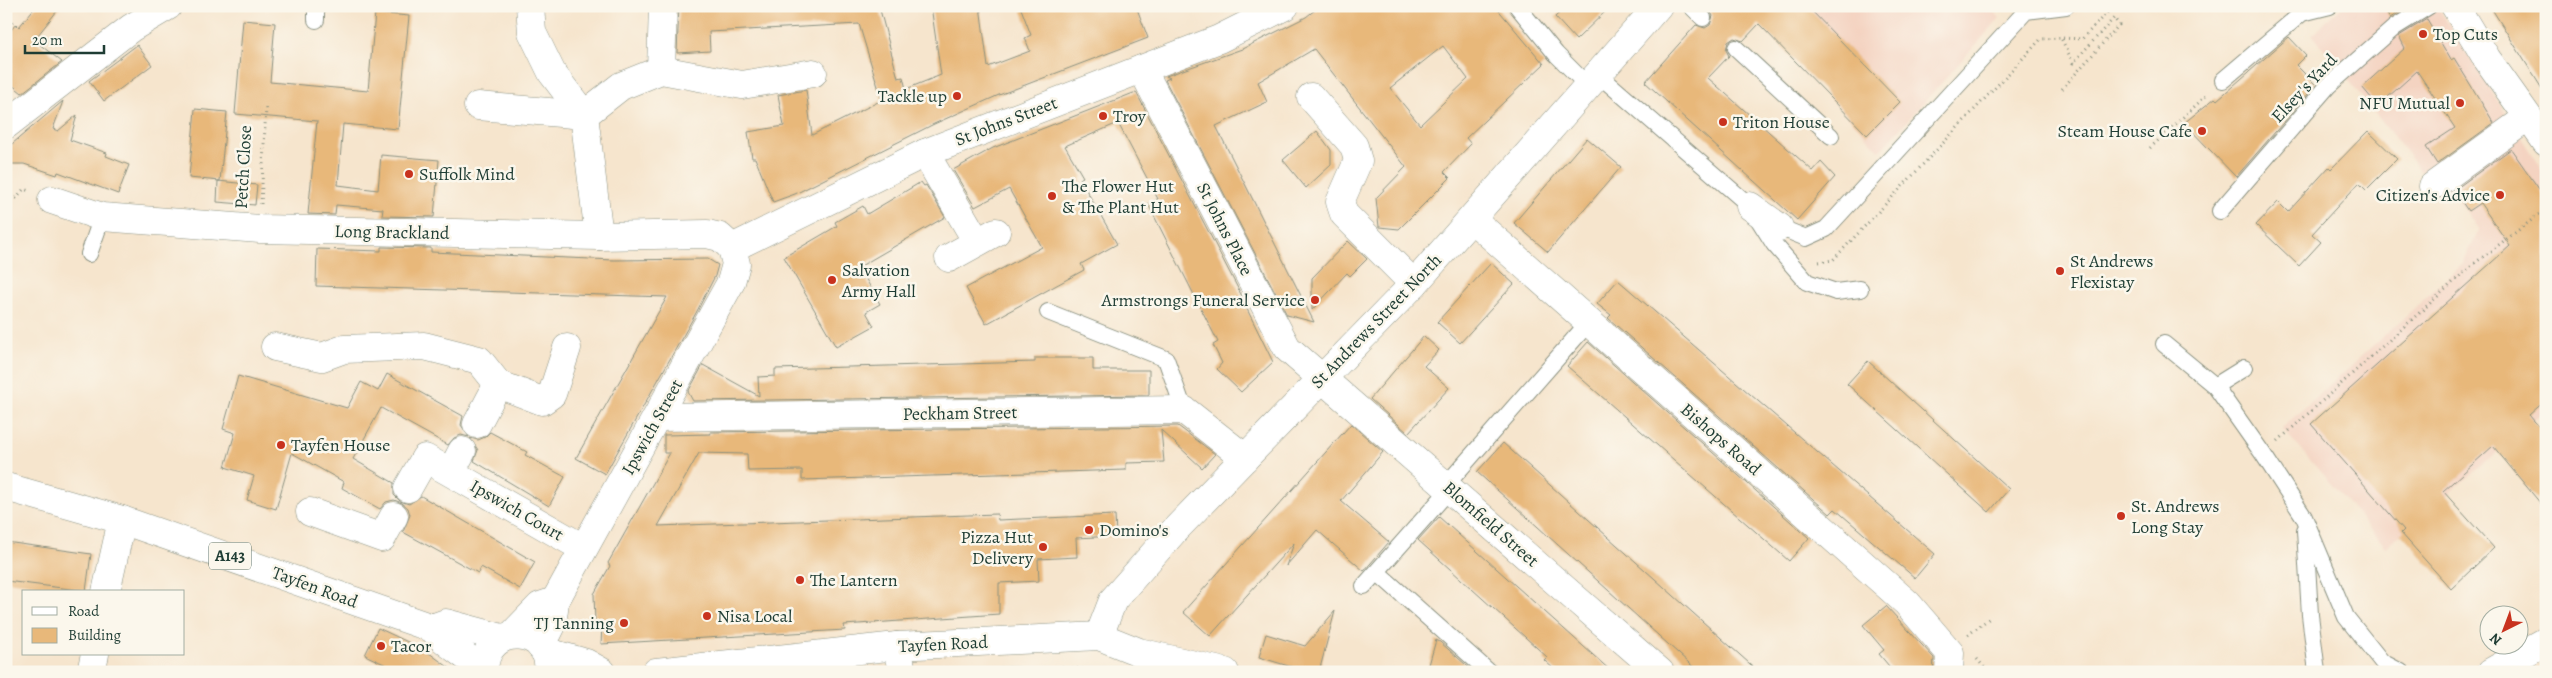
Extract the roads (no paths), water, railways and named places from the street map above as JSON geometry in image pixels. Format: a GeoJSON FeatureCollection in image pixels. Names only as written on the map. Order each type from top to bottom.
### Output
{"type":"FeatureCollection","features":[{"type":"Feature","properties":{"kind":"street"},"geometry":{"type":"LineString","coordinates":[[6,125],[131,28],[168,6]]}},
{"type":"Feature","properties":{"kind":"street"},"geometry":{"type":"LineString","coordinates":[[530,6],[532,32],[552,73],[584,115],[599,236]]}},
{"type":"Feature","properties":{"kind":"street"},"geometry":{"type":"LineString","coordinates":[[661,70],[663,6]]}},
{"type":"Feature","properties":{"kind":"street","name":"St Johns Street"},"geometry":{"type":"LineString","coordinates":[[732,248],[925,153],[1219,39],[1284,6]]}},
{"type":"Feature","properties":{"kind":"street","name":"St Andrews Street North"},"geometry":{"type":"LineString","coordinates":[[1099,636],[1112,600],[1174,531],[1414,284],[1658,6]]}},
{"type":"Feature","properties":{"kind":"street"},"geometry":{"type":"LineString","coordinates":[[2455,6],[2527,118],[2546,142]]}},
{"type":"Feature","properties":{"kind":"street","name":"St Johns Place"},"geometry":{"type":"LineString","coordinates":[[1142,69],[1286,348],[1321,378]]}},
{"type":"Feature","properties":{"kind":"street"},"geometry":{"type":"LineString","coordinates":[[478,106],[584,115],[621,86],[661,70],[742,85],[813,73]]}},
{"type":"Feature","properties":{"kind":"street"},"geometry":{"type":"LineString","coordinates":[[1311,97],[1354,146],[1358,161],[1340,202],[1344,214],[1414,284]]}},
{"type":"Feature","properties":{"kind":"street"},"geometry":{"type":"LineString","coordinates":[[2433,186],[2527,118]]}},
{"type":"Feature","properties":{"kind":"street"},"geometry":{"type":"LineString","coordinates":[[925,153],[986,237],[949,258]]}},
{"type":"Feature","properties":{"kind":"street","name":"Long Brackland"},"geometry":{"type":"LineString","coordinates":[[52,200],[102,217],[260,229],[599,236],[707,234],[720,238],[732,248]]}},
{"type":"Feature","properties":{"kind":"street"},"geometry":{"type":"LineString","coordinates":[[1750,206],[1779,227]]}},
{"type":"Feature","properties":{"kind":"street","name":"Bishops Road"},"geometry":{"type":"LineString","coordinates":[[1472,219],[1907,603],[1950,653],[1949,672]]}},
{"type":"Feature","properties":{"kind":"street","name":"Ipswich Street"},"geometry":{"type":"LineString","coordinates":[[544,657],[552,625],[555,601],[658,417],[730,282],[736,264],[732,248]]}},
{"type":"Feature","properties":{"kind":"street"},"geometry":{"type":"LineString","coordinates":[[275,347],[322,357],[344,348],[424,346],[479,360],[498,384],[542,401],[552,394],[567,348]]}},
{"type":"Feature","properties":{"kind":"street","name":"Blomfield Street"},"geometry":{"type":"LineString","coordinates":[[1321,378],[1660,672]]}},
{"type":"Feature","properties":{"kind":"street"},"geometry":{"type":"LineString","coordinates":[[477,424],[498,384]]}},
{"type":"Feature","properties":{"kind":"street"},"geometry":{"type":"LineString","coordinates":[[1184,410],[1245,458]]}},
{"type":"Feature","properties":{"kind":"street","name":"Peckham Street"},"geometry":{"type":"LineString","coordinates":[[658,417],[1184,410]]}},
{"type":"Feature","properties":{"kind":"street","name":"Ipswich Court"},"geometry":{"type":"LineString","coordinates":[[408,488],[425,458],[456,462],[583,548]]}},
{"type":"Feature","properties":{"kind":"street","name":"Tayfen Road"},"geometry":{"type":"LineString","coordinates":[[13,487],[122,520],[432,628],[443,640],[468,656],[484,672]]}},
{"type":"Feature","properties":{"kind":"street"},"geometry":{"type":"LineString","coordinates":[[310,512],[382,538],[394,516]]}},
{"type":"Feature","properties":{"kind":"street"},"geometry":{"type":"LineString","coordinates":[[106,590],[122,520]]}},
{"type":"Feature","properties":{"kind":"street"},"geometry":{"type":"LineString","coordinates":[[484,672],[487,653],[540,606],[555,601]]}},
{"type":"Feature","properties":{"kind":"street","name":"Tayfen Road"},"geometry":{"type":"LineString","coordinates":[[432,628],[446,623],[507,637],[523,635],[544,657]]}},
{"type":"Feature","properties":{"kind":"street","name":"Tayfen Road"},"geometry":{"type":"LineString","coordinates":[[656,672],[900,659],[1099,636],[1139,652],[1225,672]]}},
{"type":"Feature","properties":{"kind":"street"},"geometry":{"type":"LineString","coordinates":[[2491,672],[2546,641]]}},
{"type":"Feature","properties":{"kind":"street"},"geometry":{"type":"LineString","coordinates":[[91,672],[95,656]]}},
{"type":"Feature","properties":{"kind":"street"},"geometry":{"type":"LineString","coordinates":[[544,657],[586,664],[602,672]]}},
{"type":"Feature","properties":{"kind":"lane"},"geometry":{"type":"LineString","coordinates":[[1517,6],[1556,54],[1593,80],[1750,206],[1774,244],[1807,282],[1836,292],[1860,289]]}},
{"type":"Feature","properties":{"kind":"lane"},"geometry":{"type":"LineString","coordinates":[[1691,6],[1703,18]]}},
{"type":"Feature","properties":{"kind":"lane"},"geometry":{"type":"LineString","coordinates":[[1779,227],[1806,238],[1826,229],[2024,9],[2066,6]]}},
{"type":"Feature","properties":{"kind":"lane"},"geometry":{"type":"LineString","coordinates":[[2223,80],[2302,13],[2330,6]]}},
{"type":"Feature","properties":{"kind":"lane","name":"Elsey's Yard"},"geometry":{"type":"LineString","coordinates":[[2220,211],[2328,86],[2395,28],[2429,6]]}},
{"type":"Feature","properties":{"kind":"lane"},"geometry":{"type":"LineString","coordinates":[[1736,48],[1831,136]]}},
{"type":"Feature","properties":{"kind":"lane"},"geometry":{"type":"LineString","coordinates":[[89,254],[102,217]]}},
{"type":"Feature","properties":{"kind":"lane"},"geometry":{"type":"LineString","coordinates":[[1048,312],[1166,359],[1184,410]]}},
{"type":"Feature","properties":{"kind":"lane"},"geometry":{"type":"LineString","coordinates":[[1364,586],[1589,322]]}},
{"type":"Feature","properties":{"kind":"lane"},"geometry":{"type":"LineString","coordinates":[[2164,344],[2215,386],[2304,517],[2346,617],[2382,662],[2401,672]]}},
{"type":"Feature","properties":{"kind":"lane"},"geometry":{"type":"LineString","coordinates":[[2215,386],[2244,368]]}},
{"type":"Feature","properties":{"kind":"lane"},"geometry":{"type":"LineString","coordinates":[[2304,517],[2310,615],[2317,672]]}},
{"type":"Feature","properties":{"kind":"lane"},"geometry":{"type":"LineString","coordinates":[[1377,572],[1490,672]]}},
{"type":"Feature","properties":{"kind":"place","name":"Top Cuts"},"geometry":{"type":"Point","coordinates":[2423,34]}},
{"type":"Feature","properties":{"kind":"place","name":"Tackle up"},"geometry":{"type":"Point","coordinates":[957,96]}},
{"type":"Feature","properties":{"kind":"place","name":"NFU Mutual"},"geometry":{"type":"Point","coordinates":[2460,103]}},
{"type":"Feature","properties":{"kind":"place","name":"Troy"},"geometry":{"type":"Point","coordinates":[1103,116]}},
{"type":"Feature","properties":{"kind":"place","name":"Triton House"},"geometry":{"type":"Point","coordinates":[1723,122]}},
{"type":"Feature","properties":{"kind":"place","name":"Steam House Cafe"},"geometry":{"type":"Point","coordinates":[2202,131]}},
{"type":"Feature","properties":{"kind":"place","name":"Suffolk Mind"},"geometry":{"type":"Point","coordinates":[409,174]}},
{"type":"Feature","properties":{"kind":"place","name":"Citizen's Advice"},"geometry":{"type":"Point","coordinates":[2500,195]}},
{"type":"Feature","properties":{"kind":"place","name":"The Flower Hut & The Plant Hut"},"geometry":{"type":"Point","coordinates":[1052,196]}},
{"type":"Feature","properties":{"kind":"place","name":"St Andrews Flexistay"},"geometry":{"type":"Point","coordinates":[2060,271]}},
{"type":"Feature","properties":{"kind":"place","name":"Salvation Army Hall"},"geometry":{"type":"Point","coordinates":[832,280]}},
{"type":"Feature","properties":{"kind":"place","name":"Armstrongs Funeral Service"},"geometry":{"type":"Point","coordinates":[1315,300]}},
{"type":"Feature","properties":{"kind":"place","name":"Tayfen House"},"geometry":{"type":"Point","coordinates":[281,445]}},
{"type":"Feature","properties":{"kind":"place","name":"St. Andrews Long Stay"},"geometry":{"type":"Point","coordinates":[2121,516]}},
{"type":"Feature","properties":{"kind":"place","name":"Domino's"},"geometry":{"type":"Point","coordinates":[1089,530]}},
{"type":"Feature","properties":{"kind":"place","name":"Pizza Hut Delivery"},"geometry":{"type":"Point","coordinates":[1043,547]}},
{"type":"Feature","properties":{"kind":"place","name":"The Lantern"},"geometry":{"type":"Point","coordinates":[800,580]}},
{"type":"Feature","properties":{"kind":"place","name":"Nisa Local"},"geometry":{"type":"Point","coordinates":[707,616]}},
{"type":"Feature","properties":{"kind":"place","name":"TJ Tanning"},"geometry":{"type":"Point","coordinates":[624,623]}},
{"type":"Feature","properties":{"kind":"place","name":"Tacor"},"geometry":{"type":"Point","coordinates":[381,646]}}]}
